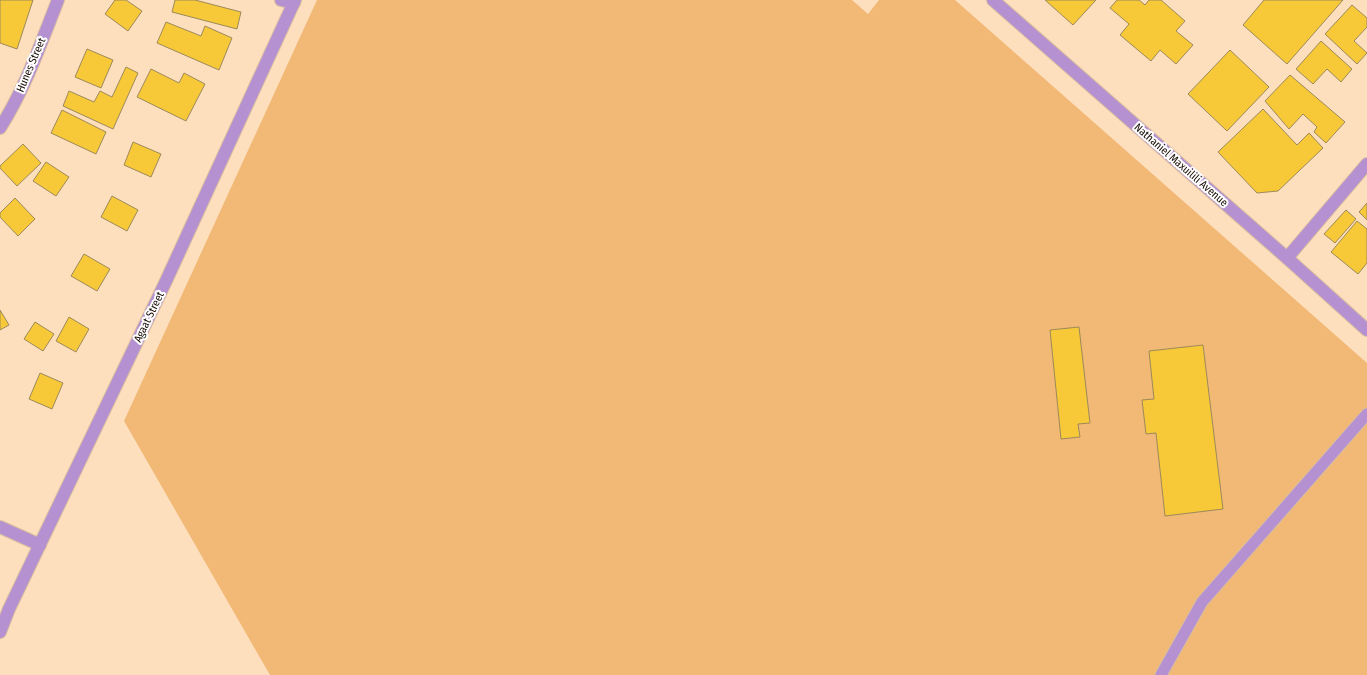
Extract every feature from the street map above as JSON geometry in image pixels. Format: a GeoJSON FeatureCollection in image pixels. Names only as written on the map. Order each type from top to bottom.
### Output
{"type":"FeatureCollection","features":[{"type":"Feature","properties":{"kind":"street","name":"Hunes Street"},"geometry":{"type":"LineString","coordinates":[[0,128],[10,112],[30,72],[58,0]]}},
{"type":"Feature","properties":{"kind":"street"},"geometry":{"type":"LineString","coordinates":[[281,0],[294,2]]}},
{"type":"Feature","properties":{"kind":"street","name":"Nathaniel Maxuilili Avenue"},"geometry":{"type":"LineString","coordinates":[[993,0],[1367,330]]}},
{"type":"Feature","properties":{"kind":"street","name":"Agaat Street"},"geometry":{"type":"LineString","coordinates":[[0,632],[166,281],[294,2]]}},
{"type":"Feature","properties":{"kind":"street"},"geometry":{"type":"LineString","coordinates":[[1287,258],[1367,164]]}},
{"type":"Feature","properties":{"kind":"street"},"geometry":{"type":"LineString","coordinates":[[0,527],[40,545]]}},
{"type":"Feature","properties":{"kind":"lane"},"geometry":{"type":"LineString","coordinates":[[1162,675],[1202,602],[1367,414]]}},
{"type":"Feature","properties":{"kind":"shaded area"},"geometry":{"type":"Polygon","coordinates":[[[317,0],[852,0],[868,14],[879,0],[955,0],[1367,363],[1367,675],[270,675],[124,421],[317,0]]]}},
{"type":"Feature","properties":{"kind":"building"},"geometry":{"type":"Polygon","coordinates":[[[0,0],[33,0],[17,49],[0,43],[0,0]]]}},
{"type":"Feature","properties":{"kind":"building"},"geometry":{"type":"Polygon","coordinates":[[[115,0],[126,0],[142,11],[128,31],[105,14],[115,0]]]}},
{"type":"Feature","properties":{"kind":"building"},"geometry":{"type":"Polygon","coordinates":[[[175,0],[195,0],[241,12],[237,29],[172,12],[175,0]]]}},
{"type":"Feature","properties":{"kind":"building"},"geometry":{"type":"Polygon","coordinates":[[[1045,0],[1096,0],[1073,25],[1045,0]]]}},
{"type":"Feature","properties":{"kind":"building"},"geometry":{"type":"Polygon","coordinates":[[[1117,0],[1139,0],[1145,5],[1149,0],[1161,0],[1185,21],[1176,31],[1193,45],[1176,64],[1160,50],[1151,61],[1120,35],[1129,24],[1110,8],[1117,0]]]}},
{"type":"Feature","properties":{"kind":"building"},"geometry":{"type":"Polygon","coordinates":[[[1264,0],[1343,0],[1287,64],[1243,25],[1264,0]]]}},
{"type":"Feature","properties":{"kind":"building"},"geometry":{"type":"Polygon","coordinates":[[[1352,5],[1367,18],[1367,27],[1354,41],[1367,53],[1357,64],[1325,34],[1352,5]]]}},
{"type":"Feature","properties":{"kind":"building"},"geometry":{"type":"Polygon","coordinates":[[[166,22],[201,36],[205,26],[232,38],[219,70],[157,43],[166,22]]]}},
{"type":"Feature","properties":{"kind":"building"},"geometry":{"type":"Polygon","coordinates":[[[1321,41],[1352,69],[1341,82],[1327,69],[1313,84],[1296,69],[1321,41]]]}},
{"type":"Feature","properties":{"kind":"building"},"geometry":{"type":"Polygon","coordinates":[[[87,49],[113,60],[101,88],[75,77],[87,49]]]}},
{"type":"Feature","properties":{"kind":"building"},"geometry":{"type":"Polygon","coordinates":[[[1230,50],[1269,87],[1227,131],[1188,94],[1230,50]]]}},
{"type":"Feature","properties":{"kind":"building"},"geometry":{"type":"Polygon","coordinates":[[[126,67],[138,73],[113,129],[63,106],[69,91],[94,102],[100,91],[112,97],[126,67]]]}},
{"type":"Feature","properties":{"kind":"building"},"geometry":{"type":"Polygon","coordinates":[[[151,69],[179,83],[184,73],[205,84],[186,121],[137,97],[151,69]]]}},
{"type":"Feature","properties":{"kind":"building"},"geometry":{"type":"Polygon","coordinates":[[[1290,75],[1345,122],[1326,143],[1314,132],[1317,127],[1303,114],[1289,129],[1265,101],[1290,75]]]}},
{"type":"Feature","properties":{"kind":"building"},"geometry":{"type":"Polygon","coordinates":[[[1263,109],[1297,145],[1309,133],[1323,148],[1278,191],[1257,193],[1218,152],[1263,109]]]}},
{"type":"Feature","properties":{"kind":"building"},"geometry":{"type":"Polygon","coordinates":[[[62,110],[106,132],[96,154],[51,133],[62,110]]]}},
{"type":"Feature","properties":{"kind":"building"},"geometry":{"type":"Polygon","coordinates":[[[133,142],[161,154],[151,177],[124,165],[133,142]]]}},
{"type":"Feature","properties":{"kind":"building"},"geometry":{"type":"Polygon","coordinates":[[[23,144],[41,163],[17,186],[0,168],[0,166],[23,144]]]}},
{"type":"Feature","properties":{"kind":"building"},"geometry":{"type":"Polygon","coordinates":[[[46,162],[69,177],[56,196],[33,181],[46,162]]]}},
{"type":"Feature","properties":{"kind":"building"},"geometry":{"type":"Polygon","coordinates":[[[112,196],[138,210],[127,231],[101,217],[112,196]]]}},
{"type":"Feature","properties":{"kind":"building"},"geometry":{"type":"Polygon","coordinates":[[[15,198],[35,219],[18,236],[0,217],[0,213],[15,198]]]}},
{"type":"Feature","properties":{"kind":"building"},"geometry":{"type":"Polygon","coordinates":[[[1367,203],[1367,220],[1359,212],[1367,203]]]}},
{"type":"Feature","properties":{"kind":"building"},"geometry":{"type":"Polygon","coordinates":[[[1346,210],[1356,219],[1335,243],[1324,234],[1346,210]]]}},
{"type":"Feature","properties":{"kind":"building"},"geometry":{"type":"Polygon","coordinates":[[[1357,221],[1367,229],[1367,263],[1358,274],[1331,252],[1357,221]]]}},
{"type":"Feature","properties":{"kind":"building"},"geometry":{"type":"Polygon","coordinates":[[[84,254],[110,269],[97,291],[71,276],[84,254]]]}},
{"type":"Feature","properties":{"kind":"building"},"geometry":{"type":"Polygon","coordinates":[[[0,310],[9,325],[0,330],[0,310]]]}},
{"type":"Feature","properties":{"kind":"building"},"geometry":{"type":"Polygon","coordinates":[[[69,317],[89,329],[76,352],[56,341],[69,317]]]}},
{"type":"Feature","properties":{"kind":"building"},"geometry":{"type":"Polygon","coordinates":[[[35,322],[54,334],[43,351],[24,339],[35,322]]]}},
{"type":"Feature","properties":{"kind":"building"},"geometry":{"type":"Polygon","coordinates":[[[1079,327],[1090,423],[1078,424],[1080,437],[1061,439],[1050,330],[1079,327]]]}},
{"type":"Feature","properties":{"kind":"building"},"geometry":{"type":"Polygon","coordinates":[[[1203,345],[1223,509],[1165,516],[1156,433],[1146,434],[1142,400],[1154,399],[1149,351],[1203,345]]]}},
{"type":"Feature","properties":{"kind":"building"},"geometry":{"type":"Polygon","coordinates":[[[40,373],[63,383],[52,409],[29,399],[40,373]]]}}]}
